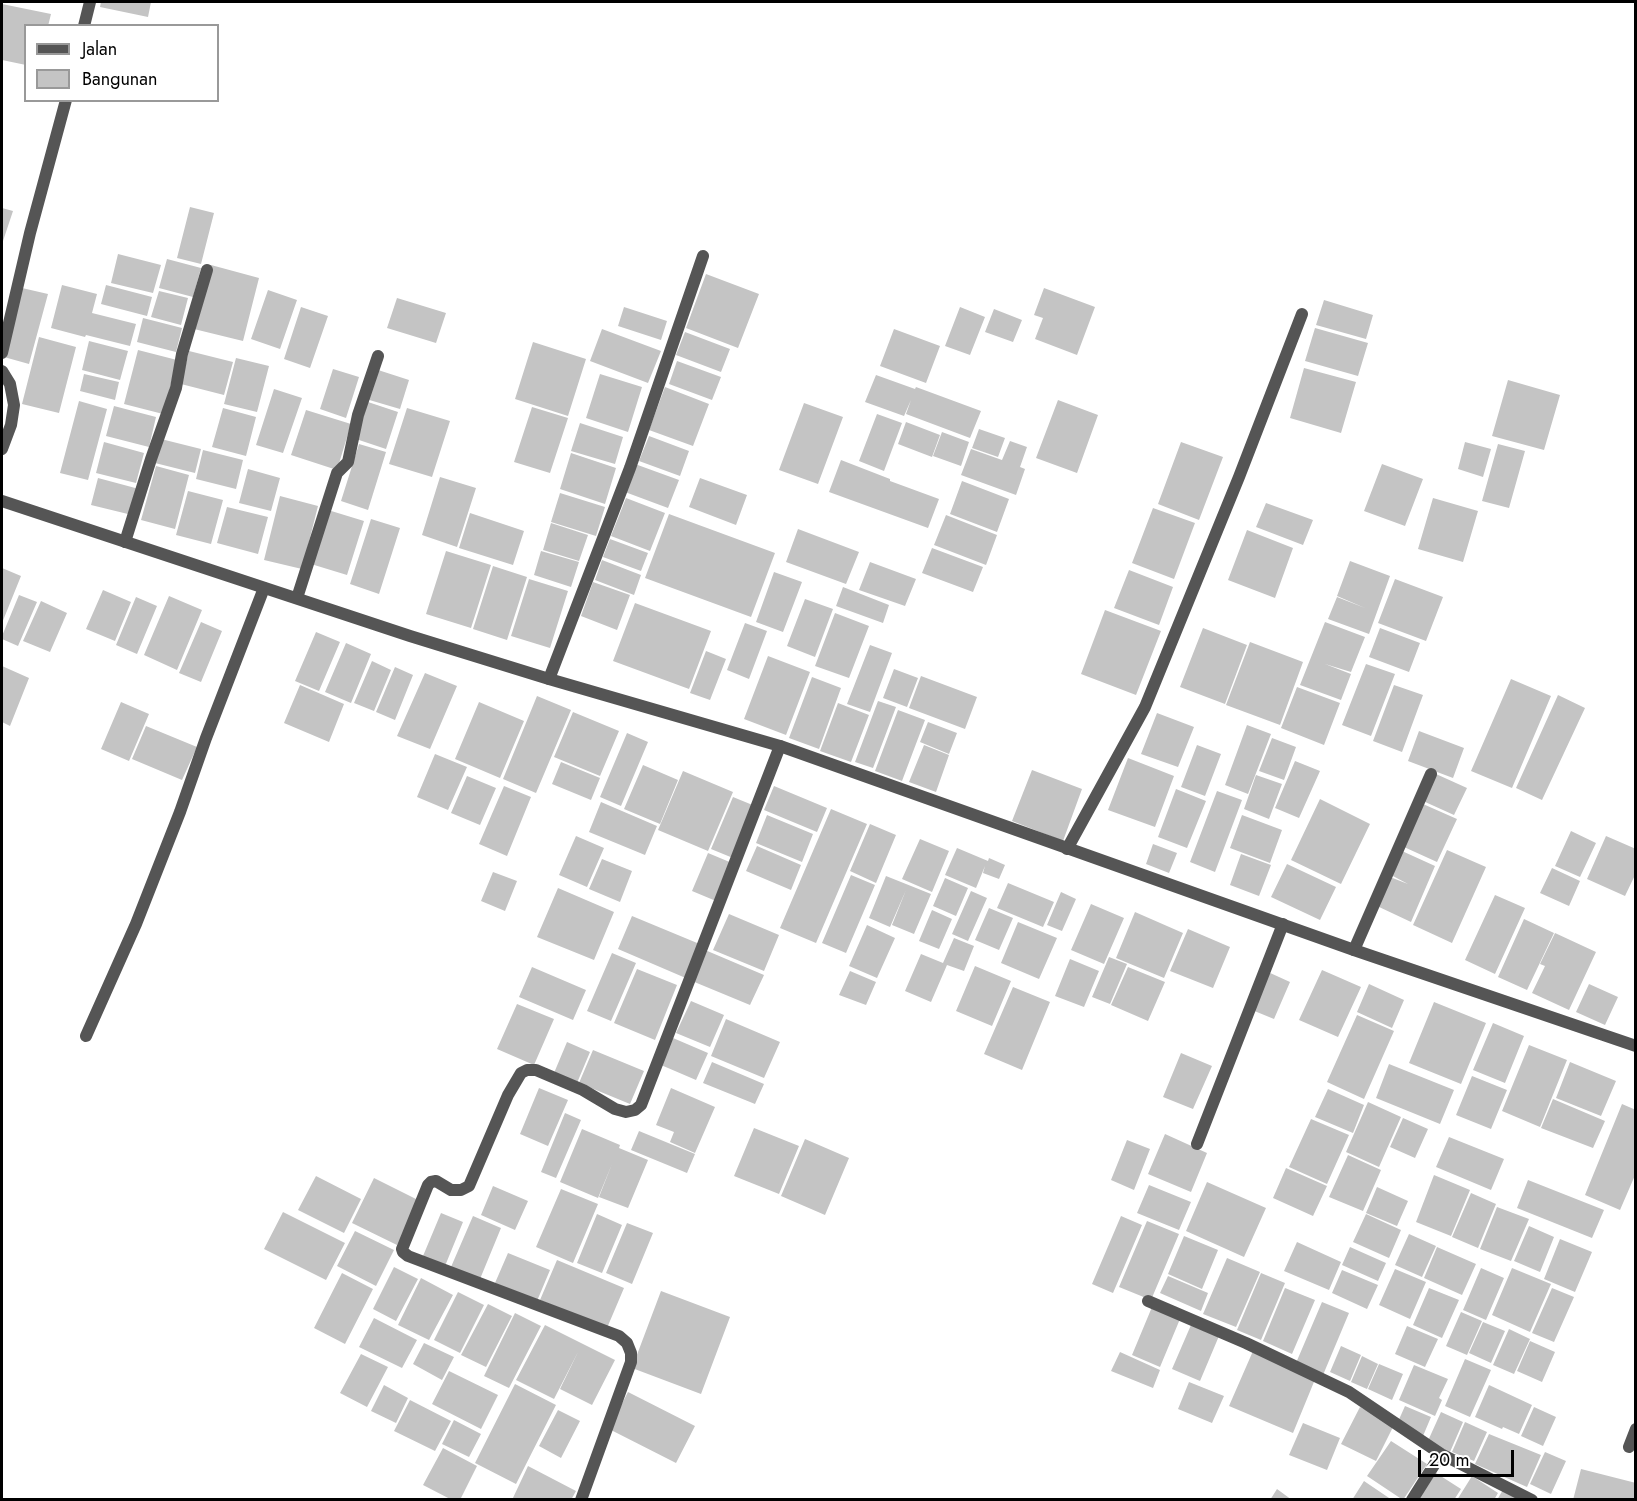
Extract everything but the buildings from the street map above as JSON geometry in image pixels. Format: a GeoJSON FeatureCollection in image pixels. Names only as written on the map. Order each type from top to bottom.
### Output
{"type":"FeatureCollection","features":[{"type":"Feature","properties":{"kind":"street"},"geometry":{"type":"LineString","coordinates":[[84,24],[90,2]]}},
{"type":"Feature","properties":{"kind":"street"},"geometry":{"type":"LineString","coordinates":[[2,353],[30,233],[65,102]]}},
{"type":"Feature","properties":{"kind":"street"},"geometry":{"type":"LineString","coordinates":[[549,679],[630,468],[703,256]]}},
{"type":"Feature","properties":{"kind":"street"},"geometry":{"type":"LineString","coordinates":[[125,542],[176,388],[182,354],[207,270]]}},
{"type":"Feature","properties":{"kind":"street"},"geometry":{"type":"LineString","coordinates":[[1066,849],[1144,707],[1239,477],[1302,314]]}},
{"type":"Feature","properties":{"kind":"street"},"geometry":{"type":"LineString","coordinates":[[297,598],[337,473],[348,462],[358,415],[378,356]]}},
{"type":"Feature","properties":{"kind":"street"},"geometry":{"type":"LineString","coordinates":[[2,371],[10,384],[14,405],[11,425],[2,449]]}},
{"type":"Feature","properties":{"kind":"street"},"geometry":{"type":"LineString","coordinates":[[2,501],[410,636],[780,746],[1066,849],[1635,1046]]}},
{"type":"Feature","properties":{"kind":"street"},"geometry":{"type":"LineString","coordinates":[[86,1036],[136,924],[264,588]]}},
{"type":"Feature","properties":{"kind":"street"},"geometry":{"type":"LineString","coordinates":[[581,1500],[631,1362],[631,1353],[627,1343],[619,1336],[408,1256],[402,1249],[431,1182],[436,1181],[451,1190],[461,1190],[469,1186],[508,1095],[521,1073],[536,1070],[583,1090],[615,1109],[627,1112],[641,1105],[780,746]]}},
{"type":"Feature","properties":{"kind":"street"},"geometry":{"type":"LineString","coordinates":[[1354,950],[1431,774]]}},
{"type":"Feature","properties":{"kind":"street"},"geometry":{"type":"LineString","coordinates":[[1197,1144],[1283,924]]}},
{"type":"Feature","properties":{"kind":"street"},"geometry":{"type":"LineString","coordinates":[[1148,1301],[1246,1342],[1348,1392],[1441,1455],[1532,1500]]}},
{"type":"Feature","properties":{"kind":"street"},"geometry":{"type":"LineString","coordinates":[[1629,1447],[1635,1429]]}},
{"type":"Feature","properties":{"kind":"street"},"geometry":{"type":"LineString","coordinates":[[1412,1500],[1441,1455]]}}]}
